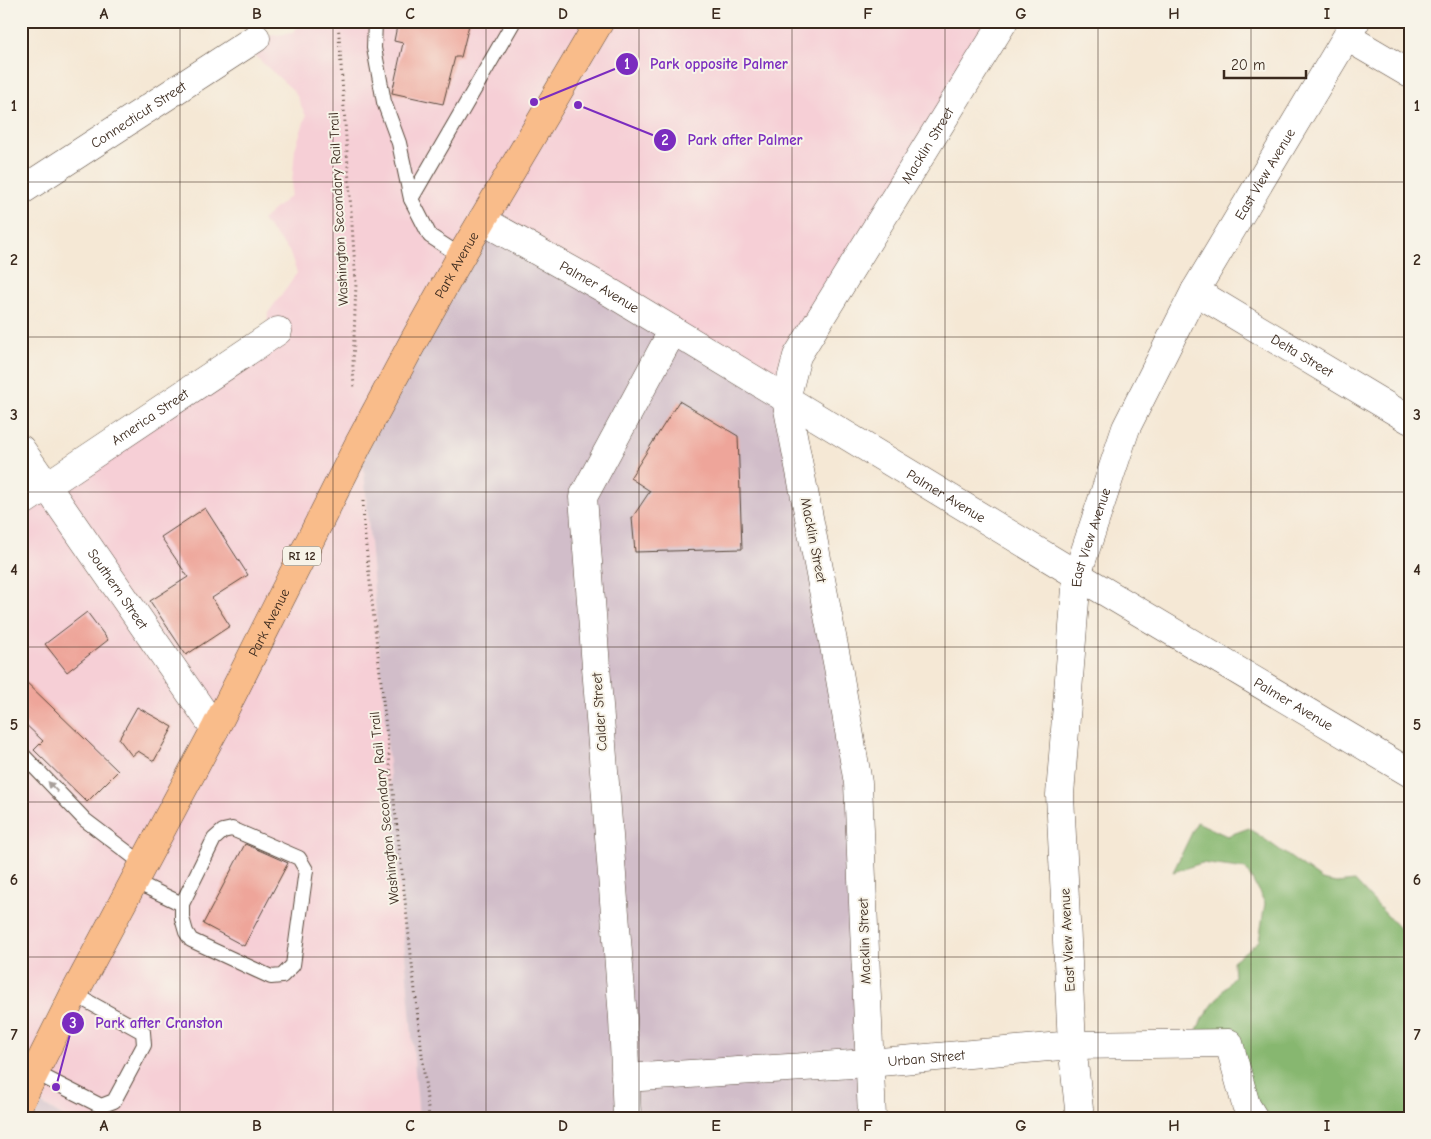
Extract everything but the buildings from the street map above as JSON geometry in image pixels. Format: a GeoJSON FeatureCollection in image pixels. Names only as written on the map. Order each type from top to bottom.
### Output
{"type":"FeatureCollection","features":[{"type":"Feature","properties":{"kind":"main road","name":"Park Avenue"},"geometry":{"type":"LineString","coordinates":[[21,1100],[74,994],[214,729],[358,445],[461,256],[600,21]]}},
{"type":"Feature","properties":{"kind":"street","name":"Macklin Street"},"geometry":{"type":"LineString","coordinates":[[872,1118],[858,783],[838,667],[786,399],[797,356],[1004,21]]}},
{"type":"Feature","properties":{"kind":"street"},"geometry":{"type":"LineString","coordinates":[[1351,29],[1410,74]]}},
{"type":"Feature","properties":{"kind":"street","name":"East View Avenue"},"geometry":{"type":"LineString","coordinates":[[1080,1118],[1072,1045],[1060,795],[1076,576],[1126,428],[1196,291],[1351,29]]}},
{"type":"Feature","properties":{"kind":"street","name":"Connecticut Street"},"geometry":{"type":"LineString","coordinates":[[21,191],[256,38]]}},
{"type":"Feature","properties":{"kind":"street","name":"Palmer Avenue"},"geometry":{"type":"LineString","coordinates":[[482,220],[603,288],[1076,576],[1410,773]]}},
{"type":"Feature","properties":{"kind":"street","name":"Delta Street"},"geometry":{"type":"LineString","coordinates":[[1196,291],[1410,420]]}},
{"type":"Feature","properties":{"kind":"street","name":"Calder Street"},"geometry":{"type":"LineString","coordinates":[[626,1118],[622,1018],[583,497],[673,330]]}},
{"type":"Feature","properties":{"kind":"street","name":"America Street"},"geometry":{"type":"LineString","coordinates":[[21,503],[278,331]]}},
{"type":"Feature","properties":{"kind":"street","name":"Southern Street"},"geometry":{"type":"LineString","coordinates":[[21,449],[214,729]]}},
{"type":"Feature","properties":{"kind":"street","name":"Urban Street"},"geometry":{"type":"LineString","coordinates":[[625,1078],[869,1063],[1072,1045],[1229,1043],[1246,1105],[1254,1118]]}},
{"type":"Feature","properties":{"kind":"lane"},"geometry":{"type":"LineString","coordinates":[[375,21],[374,48],[384,102],[399,142],[410,199],[430,236],[461,256]]}},
{"type":"Feature","properties":{"kind":"lane"},"geometry":{"type":"LineString","coordinates":[[410,199],[514,21]]}},
{"type":"Feature","properties":{"kind":"lane"},"geometry":{"type":"LineString","coordinates":[[21,753],[85,820],[139,872],[182,904]]}},
{"type":"Feature","properties":{"kind":"lane"},"geometry":{"type":"LineString","coordinates":[[232,830],[299,858],[306,870],[293,965],[282,976],[271,978],[191,940],[186,932],[182,918],[182,904],[214,839],[223,832],[232,830]]}},
{"type":"Feature","properties":{"kind":"lane"},"geometry":{"type":"LineString","coordinates":[[36,1073],[101,1106],[114,1101],[144,1045],[143,1032],[74,994]]}},
{"type":"Feature","properties":{"kind":"path","name":"Washington Secondary Rail Trail"},"geometry":{"type":"LineString","coordinates":[[338,21],[356,283],[352,366],[355,396]]}},
{"type":"Feature","properties":{"kind":"path","name":"Washington Secondary Rail Trail"},"geometry":{"type":"LineString","coordinates":[[362,496],[365,538],[429,1118]]}},
{"type":"Feature","properties":{"kind":"shaded area"},"geometry":{"type":"Polygon","coordinates":[[[301,21],[999,21],[784,391],[362,448],[419,1118],[65,1118],[32,1097],[21,1117],[21,499],[267,335],[268,313],[297,273],[289,251],[262,220],[291,195],[295,149],[306,116],[295,92],[244,46],[251,38],[293,33],[301,21]]]}},
{"type":"Feature","properties":{"kind":"shaded area"},"geometry":{"type":"Polygon","coordinates":[[[486,233],[784,391],[856,770],[871,1118],[419,1118],[362,448],[486,233]]]}},
{"type":"Feature","properties":{"kind":"shaded area"},"geometry":{"type":"Polygon","coordinates":[[[31,1097],[65,1118],[21,1118],[31,1097]]]}},
{"type":"Feature","properties":{"kind":"green space"},"geometry":{"type":"Polygon","coordinates":[[[1197,822],[1227,836],[1249,828],[1322,880],[1336,883],[1355,881],[1410,940],[1410,1118],[1254,1118],[1228,1044],[1195,1035],[1202,1019],[1234,976],[1233,961],[1259,941],[1265,903],[1246,869],[1202,863],[1173,872],[1197,822]]]}},
{"type":"Feature","properties":{"kind":"place","name":"Park opposite Palmer"},"geometry":{"type":"Point","coordinates":[534,102]}},
{"type":"Feature","properties":{"kind":"place","name":"Park after Palmer"},"geometry":{"type":"Point","coordinates":[578,105]}},
{"type":"Feature","properties":{"kind":"place","name":"Park after Cranston"},"geometry":{"type":"Point","coordinates":[56,1087]}}]}
